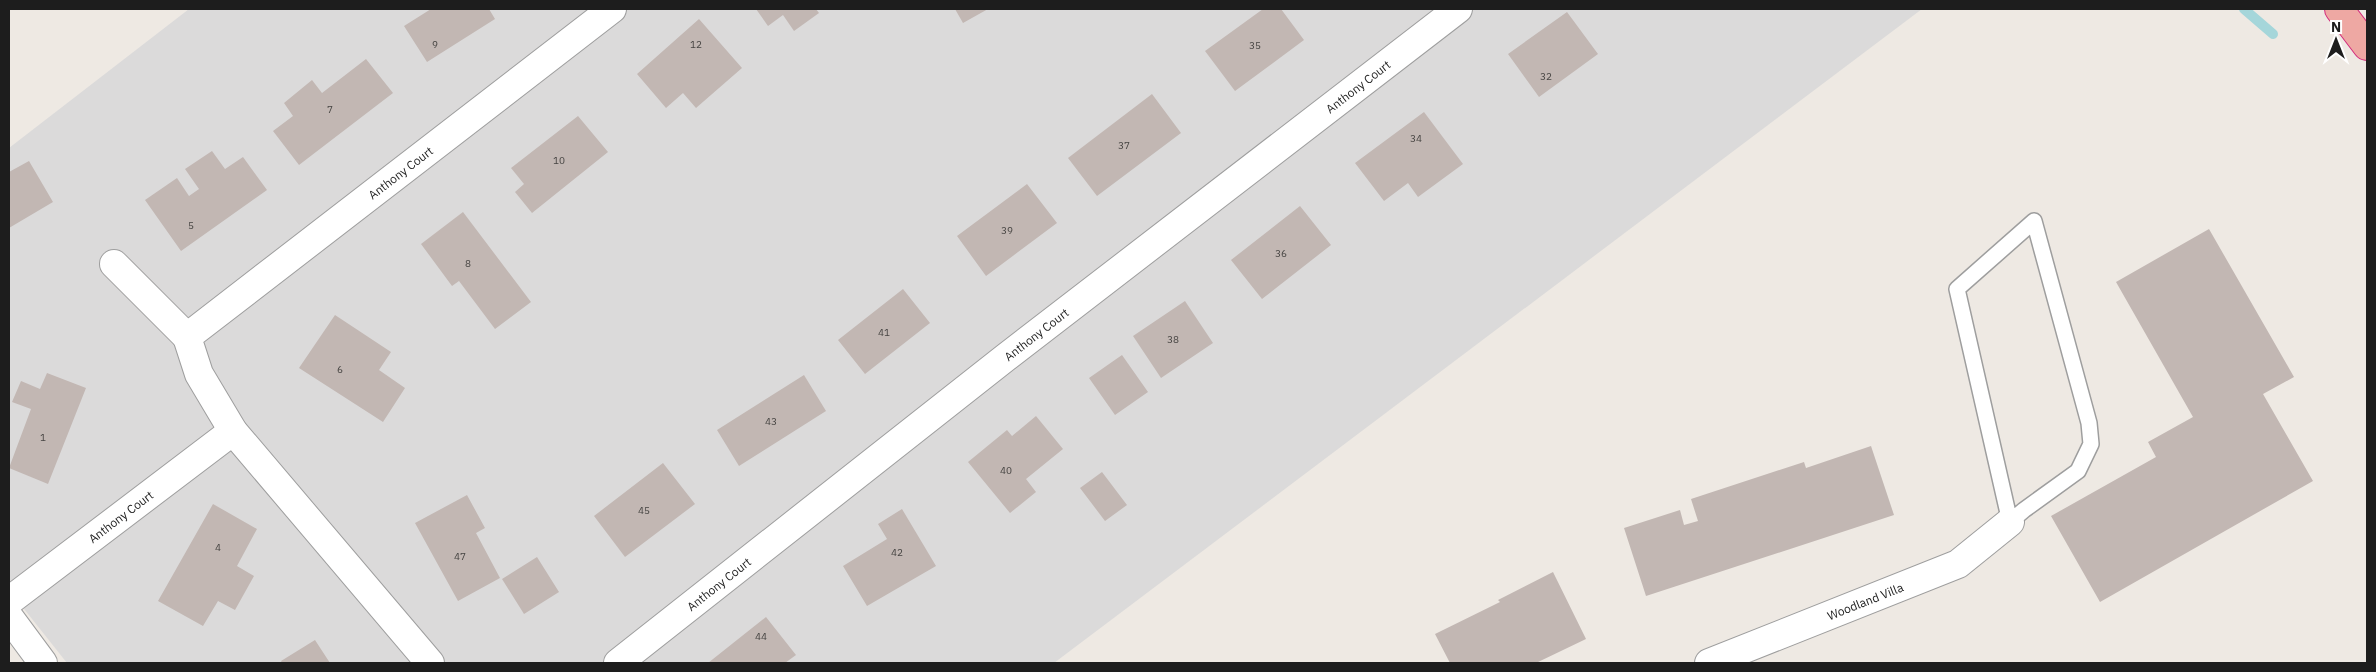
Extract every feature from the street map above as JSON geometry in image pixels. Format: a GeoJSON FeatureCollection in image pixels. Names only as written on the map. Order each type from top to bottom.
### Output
{"type":"FeatureCollection","features":[{"type":"Feature","properties":{"kind":"highway"},"geometry":{"type":"LineString","coordinates":[[2340,9],[2367,46]]}},
{"type":"Feature","properties":{"kind":"street","name":"Anthony Court"},"geometry":{"type":"LineString","coordinates":[[187,337],[612,9]]}},
{"type":"Feature","properties":{"kind":"street","name":"Anthony Court"},"geometry":{"type":"LineString","coordinates":[[618,663],[1005,358],[1458,9]]}},
{"type":"Feature","properties":{"kind":"street"},"geometry":{"type":"LineString","coordinates":[[114,264],[187,337],[199,374],[233,431],[430,663]]}},
{"type":"Feature","properties":{"kind":"street","name":"Anthony Court"},"geometry":{"type":"LineString","coordinates":[[9,601],[233,431]]}},
{"type":"Feature","properties":{"kind":"street","name":"Woodland Villa"},"geometry":{"type":"LineString","coordinates":[[1709,663],[1958,564],[2010,522]]}},
{"type":"Feature","properties":{"kind":"street"},"geometry":{"type":"LineString","coordinates":[[9,617],[43,663]]}},
{"type":"Feature","properties":{"kind":"lane"},"geometry":{"type":"LineString","coordinates":[[2034,221],[2089,423],[2090,444],[2078,471],[2010,522],[1957,289],[2034,221]]}},
{"type":"Feature","properties":{"kind":"shaded area"},"geometry":{"type":"Polygon","coordinates":[[[189,9],[1922,9],[1054,663],[67,663],[9,590],[9,148],[189,9]]]}},
{"type":"Feature","properties":{"kind":"building"},"geometry":{"type":"Polygon","coordinates":[[[431,9],[489,9],[495,19],[427,62],[404,26],[431,9]]]}},
{"type":"Feature","properties":{"kind":"building"},"geometry":{"type":"Polygon","coordinates":[[[756,9],[816,9],[819,13],[794,31],[783,15],[768,26],[756,9]]]}},
{"type":"Feature","properties":{"kind":"building"},"geometry":{"type":"Polygon","coordinates":[[[955,9],[988,9],[963,23],[955,9]]]}},
{"type":"Feature","properties":{"kind":"building"},"geometry":{"type":"Polygon","coordinates":[[[1263,9],[1281,9],[1304,40],[1235,91],[1205,51],[1263,9]]]}},
{"type":"Feature","properties":{"kind":"building"},"geometry":{"type":"Polygon","coordinates":[[[1567,12],[1598,54],[1539,97],[1508,54],[1567,12]]]}},
{"type":"Feature","properties":{"kind":"building"},"geometry":{"type":"Polygon","coordinates":[[[699,19],[742,68],[696,108],[683,93],[666,108],[637,74],[699,19]]]}},
{"type":"Feature","properties":{"kind":"building"},"geometry":{"type":"Polygon","coordinates":[[[366,59],[393,93],[299,165],[273,131],[293,116],[284,103],[312,80],[322,93],[366,59]]]}},
{"type":"Feature","properties":{"kind":"building"},"geometry":{"type":"Polygon","coordinates":[[[1152,94],[1181,133],[1097,196],[1068,158],[1152,94]]]}},
{"type":"Feature","properties":{"kind":"building"},"geometry":{"type":"Polygon","coordinates":[[[1424,112],[1463,164],[1418,197],[1408,183],[1384,201],[1355,163],[1424,112]]]}},
{"type":"Feature","properties":{"kind":"building"},"geometry":{"type":"Polygon","coordinates":[[[578,116],[608,152],[532,213],[515,192],[524,184],[511,168],[578,116]]]}},
{"type":"Feature","properties":{"kind":"building"},"geometry":{"type":"Polygon","coordinates":[[[212,151],[225,169],[243,157],[267,190],[181,251],[145,200],[177,178],[189,196],[199,189],[185,169],[212,151]]]}},
{"type":"Feature","properties":{"kind":"building"},"geometry":{"type":"Polygon","coordinates":[[[29,161],[53,202],[9,228],[9,172],[29,161]]]}},
{"type":"Feature","properties":{"kind":"building"},"geometry":{"type":"Polygon","coordinates":[[[1027,184],[1057,223],[986,276],[957,236],[1027,184]]]}},
{"type":"Feature","properties":{"kind":"building"},"geometry":{"type":"Polygon","coordinates":[[[1300,206],[1331,245],[1262,299],[1231,260],[1300,206]]]}},
{"type":"Feature","properties":{"kind":"building"},"geometry":{"type":"Polygon","coordinates":[[[463,212],[531,302],[495,329],[459,281],[452,286],[421,244],[463,212]]]}},
{"type":"Feature","properties":{"kind":"building"},"geometry":{"type":"Polygon","coordinates":[[[2209,229],[2294,377],[2263,394],[2313,481],[2100,602],[2051,516],[2156,457],[2148,442],[2193,417],[2116,282],[2209,229]]]}},
{"type":"Feature","properties":{"kind":"building"},"geometry":{"type":"Polygon","coordinates":[[[903,289],[930,323],[865,374],[838,340],[903,289]]]}},
{"type":"Feature","properties":{"kind":"building"},"geometry":{"type":"Polygon","coordinates":[[[1185,301],[1213,343],[1161,378],[1133,336],[1185,301]]]}},
{"type":"Feature","properties":{"kind":"building"},"geometry":{"type":"Polygon","coordinates":[[[335,315],[391,352],[379,370],[405,388],[383,422],[299,368],[335,315]]]}},
{"type":"Feature","properties":{"kind":"building"},"geometry":{"type":"Polygon","coordinates":[[[1122,355],[1148,392],[1115,415],[1089,378],[1122,355]]]}},
{"type":"Feature","properties":{"kind":"building"},"geometry":{"type":"Polygon","coordinates":[[[47,373],[86,388],[48,484],[9,468],[31,409],[12,402],[21,381],[40,389],[47,373]]]}},
{"type":"Feature","properties":{"kind":"building"},"geometry":{"type":"Polygon","coordinates":[[[804,375],[826,411],[739,466],[717,430],[804,375]]]}},
{"type":"Feature","properties":{"kind":"building"},"geometry":{"type":"Polygon","coordinates":[[[1036,416],[1063,449],[1026,479],[1036,492],[1010,513],[968,462],[1007,430],[1012,436],[1036,416]]]}},
{"type":"Feature","properties":{"kind":"building"},"geometry":{"type":"Polygon","coordinates":[[[1871,446],[1894,515],[1646,596],[1624,528],[1680,510],[1684,525],[1698,521],[1691,499],[1804,462],[1806,468],[1871,446]]]}},
{"type":"Feature","properties":{"kind":"building"},"geometry":{"type":"Polygon","coordinates":[[[663,463],[695,504],[625,557],[594,516],[663,463]]]}},
{"type":"Feature","properties":{"kind":"building"},"geometry":{"type":"Polygon","coordinates":[[[1102,472],[1127,505],[1105,521],[1080,488],[1102,472]]]}},
{"type":"Feature","properties":{"kind":"building"},"geometry":{"type":"Polygon","coordinates":[[[467,495],[485,528],[476,533],[500,578],[458,601],[415,523],[467,495]]]}},
{"type":"Feature","properties":{"kind":"building"},"geometry":{"type":"Polygon","coordinates":[[[213,504],[257,529],[237,566],[254,576],[235,610],[218,601],[203,626],[158,601],[213,504]]]}},
{"type":"Feature","properties":{"kind":"building"},"geometry":{"type":"Polygon","coordinates":[[[902,509],[936,566],[867,606],[843,566],[887,539],[878,524],[902,509]]]}},
{"type":"Feature","properties":{"kind":"building"},"geometry":{"type":"Polygon","coordinates":[[[537,557],[559,592],[524,614],[502,579],[537,557]]]}},
{"type":"Feature","properties":{"kind":"building"},"geometry":{"type":"Polygon","coordinates":[[[1553,572],[1586,639],[1536,663],[1450,663],[1435,634],[1500,602],[1498,600],[1553,572]]]}},
{"type":"Feature","properties":{"kind":"building"},"geometry":{"type":"Polygon","coordinates":[[[766,617],[796,655],[785,663],[708,663],[766,617]]]}},
{"type":"Feature","properties":{"kind":"building"},"geometry":{"type":"Polygon","coordinates":[[[315,640],[330,663],[282,663],[281,661],[315,640]]]}},
{"type":"Feature","properties":{"kind":"waterway"},"geometry":{"type":"LineString","coordinates":[[2244,9],[2273,34]]}}]}
